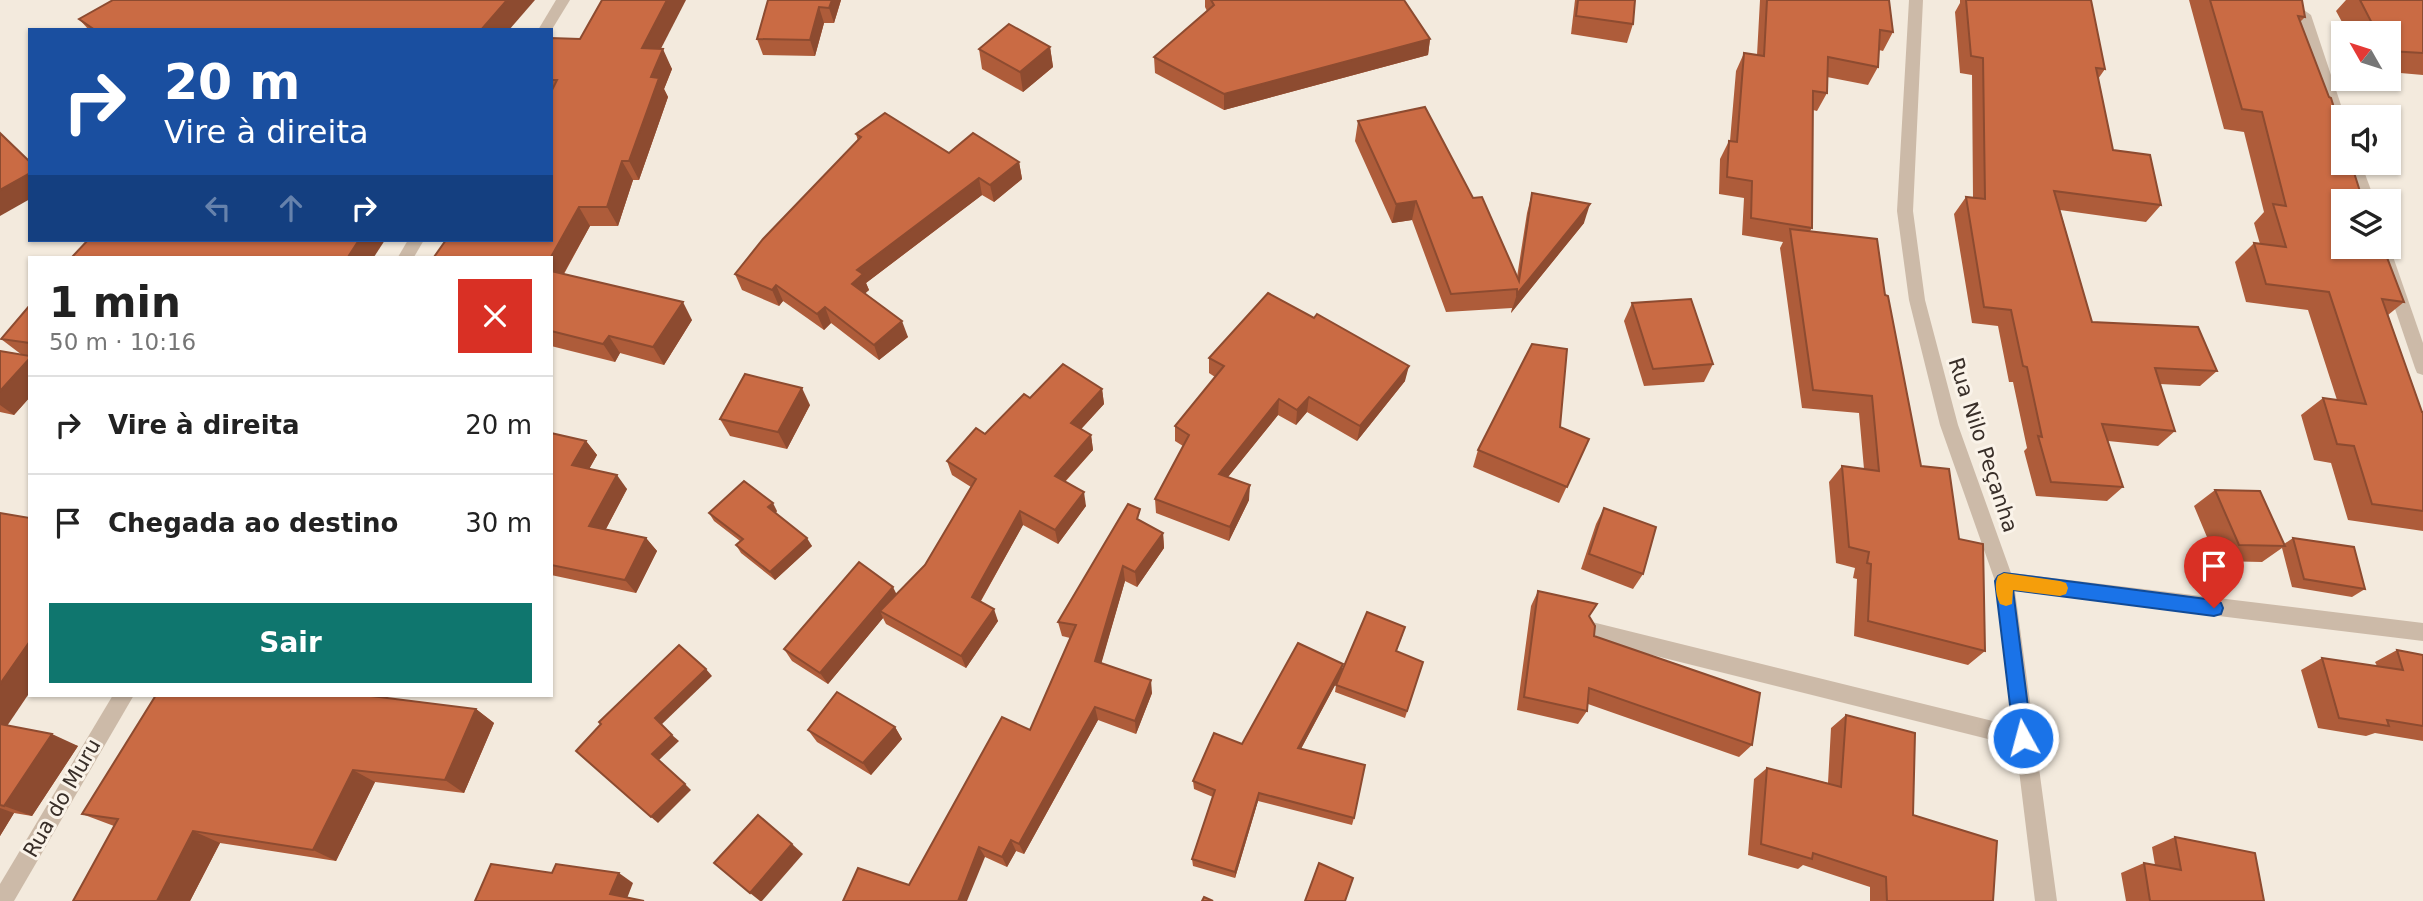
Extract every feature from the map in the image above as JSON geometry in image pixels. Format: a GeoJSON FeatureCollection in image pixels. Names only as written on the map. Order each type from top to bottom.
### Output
{"type":"FeatureCollection","features":[{"type":"Feature","properties":{"kind":"street"},"geometry":{"type":"LineString","coordinates":[[546,28],[563,0]]}},
{"type":"Feature","properties":{"kind":"street","name":"Rua Nilo Peçanha"},"geometry":{"type":"LineString","coordinates":[[1916,0],[1905,211],[1917,300],[1949,425],[2004,581],[2046,901]]}},
{"type":"Feature","properties":{"kind":"street"},"geometry":{"type":"LineString","coordinates":[[2304,15],[2334,105]]}},
{"type":"Feature","properties":{"kind":"street"},"geometry":{"type":"LineString","coordinates":[[2386,259],[2423,368]]}},
{"type":"Feature","properties":{"kind":"street"},"geometry":{"type":"LineString","coordinates":[[2004,581],[2423,632]]}},
{"type":"Feature","properties":{"kind":"street"},"geometry":{"type":"LineString","coordinates":[[1592,631],[2023,738]]}},
{"type":"Feature","properties":{"kind":"street","name":"Rua do Muru"},"geometry":{"type":"LineString","coordinates":[[2,901],[123,697]]}},
{"type":"Feature","properties":{"kind":"building"},"geometry":{"type":"Polygon","coordinates":[[[113,0],[507,0],[483,28],[92,28],[79,19],[113,0]]]}},
{"type":"Feature","properties":{"kind":"building"},"geometry":{"type":"Polygon","coordinates":[[[602,0],[667,0],[642,48],[663,49],[651,77],[659,78],[629,161],[622,161],[607,207],[579,207],[552,256],[435,256],[445,242],[553,242],[553,88],[557,80],[553,80],[553,38],[580,39],[602,0]]]}},
{"type":"Feature","properties":{"kind":"building"},"geometry":{"type":"Polygon","coordinates":[[[768,0],[832,0],[829,8],[819,7],[810,40],[757,39],[768,0]]]}},
{"type":"Feature","properties":{"kind":"building"},"geometry":{"type":"Polygon","coordinates":[[[1211,0],[1404,0],[1430,39],[1224,94],[1154,57],[1214,5],[1211,0]]]}},
{"type":"Feature","properties":{"kind":"building"},"geometry":{"type":"Polygon","coordinates":[[[1578,0],[1635,0],[1633,24],[1576,16],[1578,0]]]}},
{"type":"Feature","properties":{"kind":"building"},"geometry":{"type":"Polygon","coordinates":[[[1767,0],[1889,0],[1893,32],[1880,30],[1878,67],[1828,57],[1827,93],[1813,91],[1812,228],[1751,218],[1752,181],[1727,177],[1729,141],[1737,142],[1744,53],[1764,56],[1767,0]]]}},
{"type":"Feature","properties":{"kind":"building"},"geometry":{"type":"Polygon","coordinates":[[[1966,0],[2091,0],[2105,69],[2096,68],[2113,150],[2150,155],[2161,205],[2054,191],[2092,322],[2198,327],[2217,371],[2155,368],[2175,431],[2102,424],[2123,487],[2051,482],[2038,436],[2042,437],[2027,367],[2023,366],[2011,310],[1984,307],[1966,197],[1985,199],[1983,58],[1971,56],[1966,0]]]}},
{"type":"Feature","properties":{"kind":"building"},"geometry":{"type":"Polygon","coordinates":[[[2210,0],[2302,0],[2305,17],[2298,16],[2333,105],[2331,105],[2331,175],[2355,175],[2359,189],[2331,189],[2331,259],[2388,259],[2404,302],[2382,299],[2423,412],[2423,511],[2372,504],[2354,446],[2337,444],[2323,398],[2366,404],[2329,292],[2266,284],[2254,243],[2286,247],[2273,204],[2286,206],[2262,112],[2242,109],[2210,0]]]}},
{"type":"Feature","properties":{"kind":"building"},"geometry":{"type":"Polygon","coordinates":[[[2360,0],[2423,0],[2423,53],[2401,52],[2401,21],[2371,21],[2360,0]]]}},
{"type":"Feature","properties":{"kind":"building"},"geometry":{"type":"Polygon","coordinates":[[[1009,24],[1050,47],[1020,72],[979,49],[1009,24]]]}},
{"type":"Feature","properties":{"kind":"building"},"geometry":{"type":"Polygon","coordinates":[[[1425,107],[1473,198],[1482,197],[1519,281],[1532,193],[1590,204],[1517,294],[1517,289],[1451,294],[1416,201],[1396,204],[1358,121],[1425,107]]]}},
{"type":"Feature","properties":{"kind":"building"},"geometry":{"type":"Polygon","coordinates":[[[885,113],[949,153],[973,133],[1019,162],[990,185],[979,178],[857,270],[863,274],[852,284],[902,321],[874,345],[825,307],[817,314],[776,285],[772,290],[735,274],[763,239],[861,137],[856,134],[885,113]]]}},
{"type":"Feature","properties":{"kind":"building"},"geometry":{"type":"Polygon","coordinates":[[[0,133],[28,160],[28,174],[0,190],[0,133]]]}},
{"type":"Feature","properties":{"kind":"building"},"geometry":{"type":"Polygon","coordinates":[[[1790,229],[1877,239],[1885,295],[1888,296],[1921,466],[1949,469],[1959,539],[1983,544],[1985,651],[1868,621],[1871,564],[1867,563],[1869,552],[1849,547],[1842,466],[1879,471],[1872,396],[1813,390],[1790,229]]]}},
{"type":"Feature","properties":{"kind":"building"},"geometry":{"type":"Polygon","coordinates":[[[86,242],[358,242],[349,256],[73,256],[86,242]]]}},
{"type":"Feature","properties":{"kind":"building"},"geometry":{"type":"Polygon","coordinates":[[[553,271],[683,302],[653,347],[609,336],[603,344],[553,332],[553,271]]]}},
{"type":"Feature","properties":{"kind":"building"},"geometry":{"type":"Polygon","coordinates":[[[1268,293],[1314,318],[1317,314],[1409,366],[1360,426],[1309,397],[1297,410],[1279,399],[1219,474],[1250,485],[1230,527],[1155,499],[1189,435],[1175,426],[1224,366],[1209,358],[1268,293]]]}},
{"type":"Feature","properties":{"kind":"building"},"geometry":{"type":"Polygon","coordinates":[[[1691,299],[1713,364],[1653,369],[1632,303],[1691,299]]]}},
{"type":"Feature","properties":{"kind":"building"},"geometry":{"type":"Polygon","coordinates":[[[28,307],[28,343],[1,339],[28,307]]]}},
{"type":"Feature","properties":{"kind":"building"},"geometry":{"type":"Polygon","coordinates":[[[1532,344],[1567,349],[1560,427],[1589,439],[1567,487],[1478,450],[1532,344]]]}},
{"type":"Feature","properties":{"kind":"building"},"geometry":{"type":"Polygon","coordinates":[[[0,351],[28,356],[28,360],[0,391],[0,351]]]}},
{"type":"Feature","properties":{"kind":"building"},"geometry":{"type":"Polygon","coordinates":[[[1063,364],[1102,389],[1071,423],[1091,435],[1055,476],[1084,492],[1055,530],[1020,511],[972,597],[994,609],[961,656],[880,611],[925,565],[976,479],[947,461],[976,428],[985,434],[1024,394],[1030,398],[1063,364]]]}},
{"type":"Feature","properties":{"kind":"building"},"geometry":{"type":"Polygon","coordinates":[[[745,374],[802,388],[778,432],[720,419],[745,374]]]}},
{"type":"Feature","properties":{"kind":"building"},"geometry":{"type":"Polygon","coordinates":[[[553,433],[586,441],[572,465],[617,475],[589,526],[646,538],[625,580],[553,565],[553,433]]]}},
{"type":"Feature","properties":{"kind":"building"},"geometry":{"type":"Polygon","coordinates":[[[744,481],[773,503],[768,507],[807,538],[770,572],[736,545],[743,539],[709,513],[744,481]]]}},
{"type":"Feature","properties":{"kind":"building"},"geometry":{"type":"Polygon","coordinates":[[[2215,490],[2260,491],[2285,546],[2239,545],[2215,490]]]}},
{"type":"Feature","properties":{"kind":"building"},"geometry":{"type":"Polygon","coordinates":[[[1128,504],[1140,509],[1137,519],[1163,533],[1135,572],[1123,566],[1095,661],[1151,680],[1135,721],[1095,707],[1019,844],[1011,840],[1002,857],[979,847],[958,901],[843,901],[858,868],[909,885],[1002,717],[1030,730],[1076,625],[1058,622],[1128,504]]]}},
{"type":"Feature","properties":{"kind":"building"},"geometry":{"type":"Polygon","coordinates":[[[1604,508],[1656,527],[1643,574],[1589,554],[1604,508]]]}},
{"type":"Feature","properties":{"kind":"building"},"geometry":{"type":"Polygon","coordinates":[[[0,513],[28,518],[28,644],[0,684],[0,513]]]}},
{"type":"Feature","properties":{"kind":"building"},"geometry":{"type":"Polygon","coordinates":[[[2293,538],[2354,547],[2365,589],[2304,579],[2293,538]]]}},
{"type":"Feature","properties":{"kind":"building"},"geometry":{"type":"Polygon","coordinates":[[[859,562],[893,587],[820,673],[784,649],[859,562]]]}},
{"type":"Feature","properties":{"kind":"building"},"geometry":{"type":"Polygon","coordinates":[[[1538,591],[1597,604],[1589,616],[1595,626],[1594,636],[1760,693],[1752,745],[1589,688],[1587,711],[1524,697],[1538,591]]]}},
{"type":"Feature","properties":{"kind":"building"},"geometry":{"type":"Polygon","coordinates":[[[1367,612],[1405,627],[1396,651],[1423,662],[1407,711],[1336,685],[1367,612]]]}},
{"type":"Feature","properties":{"kind":"building"},"geometry":{"type":"Polygon","coordinates":[[[1298,643],[1343,664],[1298,748],[1365,765],[1354,818],[1259,793],[1235,872],[1192,859],[1215,790],[1193,781],[1214,733],[1242,744],[1298,643]]]}},
{"type":"Feature","properties":{"kind":"building"},"geometry":{"type":"Polygon","coordinates":[[[679,645],[706,669],[655,718],[672,735],[652,754],[685,784],[651,817],[576,751],[601,724],[599,722],[679,645]]]}},
{"type":"Feature","properties":{"kind":"building"},"geometry":{"type":"Polygon","coordinates":[[[2397,650],[2423,655],[2423,726],[2387,720],[2389,726],[2339,718],[2322,658],[2403,670],[2397,650]]]}},
{"type":"Feature","properties":{"kind":"building"},"geometry":{"type":"Polygon","coordinates":[[[837,692],[895,727],[863,763],[808,730],[837,692]]]}},
{"type":"Feature","properties":{"kind":"building"},"geometry":{"type":"Polygon","coordinates":[[[155,697],[379,697],[476,709],[445,780],[353,770],[313,850],[193,831],[157,901],[73,901],[118,819],[82,814],[155,697]]]}},
{"type":"Feature","properties":{"kind":"building"},"geometry":{"type":"Polygon","coordinates":[[[1846,715],[1915,733],[1913,815],[1997,841],[1993,901],[1887,901],[1886,877],[1813,853],[1812,859],[1761,844],[1767,768],[1841,787],[1846,715]]]}},
{"type":"Feature","properties":{"kind":"building"},"geometry":{"type":"Polygon","coordinates":[[[0,724],[52,734],[4,806],[0,805],[0,724]]]}},
{"type":"Feature","properties":{"kind":"building"},"geometry":{"type":"Polygon","coordinates":[[[758,815],[792,844],[750,893],[714,863],[758,815]]]}},
{"type":"Feature","properties":{"kind":"building"},"geometry":{"type":"Polygon","coordinates":[[[2175,837],[2255,853],[2264,901],[2150,901],[2144,863],[2181,870],[2175,837]]]}},
{"type":"Feature","properties":{"kind":"building"},"geometry":{"type":"Polygon","coordinates":[[[1319,863],[1353,878],[1345,901],[1305,901],[1319,863]]]}},
{"type":"Feature","properties":{"kind":"building"},"geometry":{"type":"Polygon","coordinates":[[[491,864],[552,873],[556,864],[619,873],[610,894],[644,901],[475,901],[491,864]]]}},
{"type":"Feature","properties":{"kind":"slow traffic"},"geometry":{"type":"LineString","coordinates":[[2006,599],[2004,581],[2060,588]]}},
{"type":"Feature","properties":{"kind":"route"},"geometry":{"type":"LineString","coordinates":[[2023,738],[2004,581],[2214,608]]}}]}
